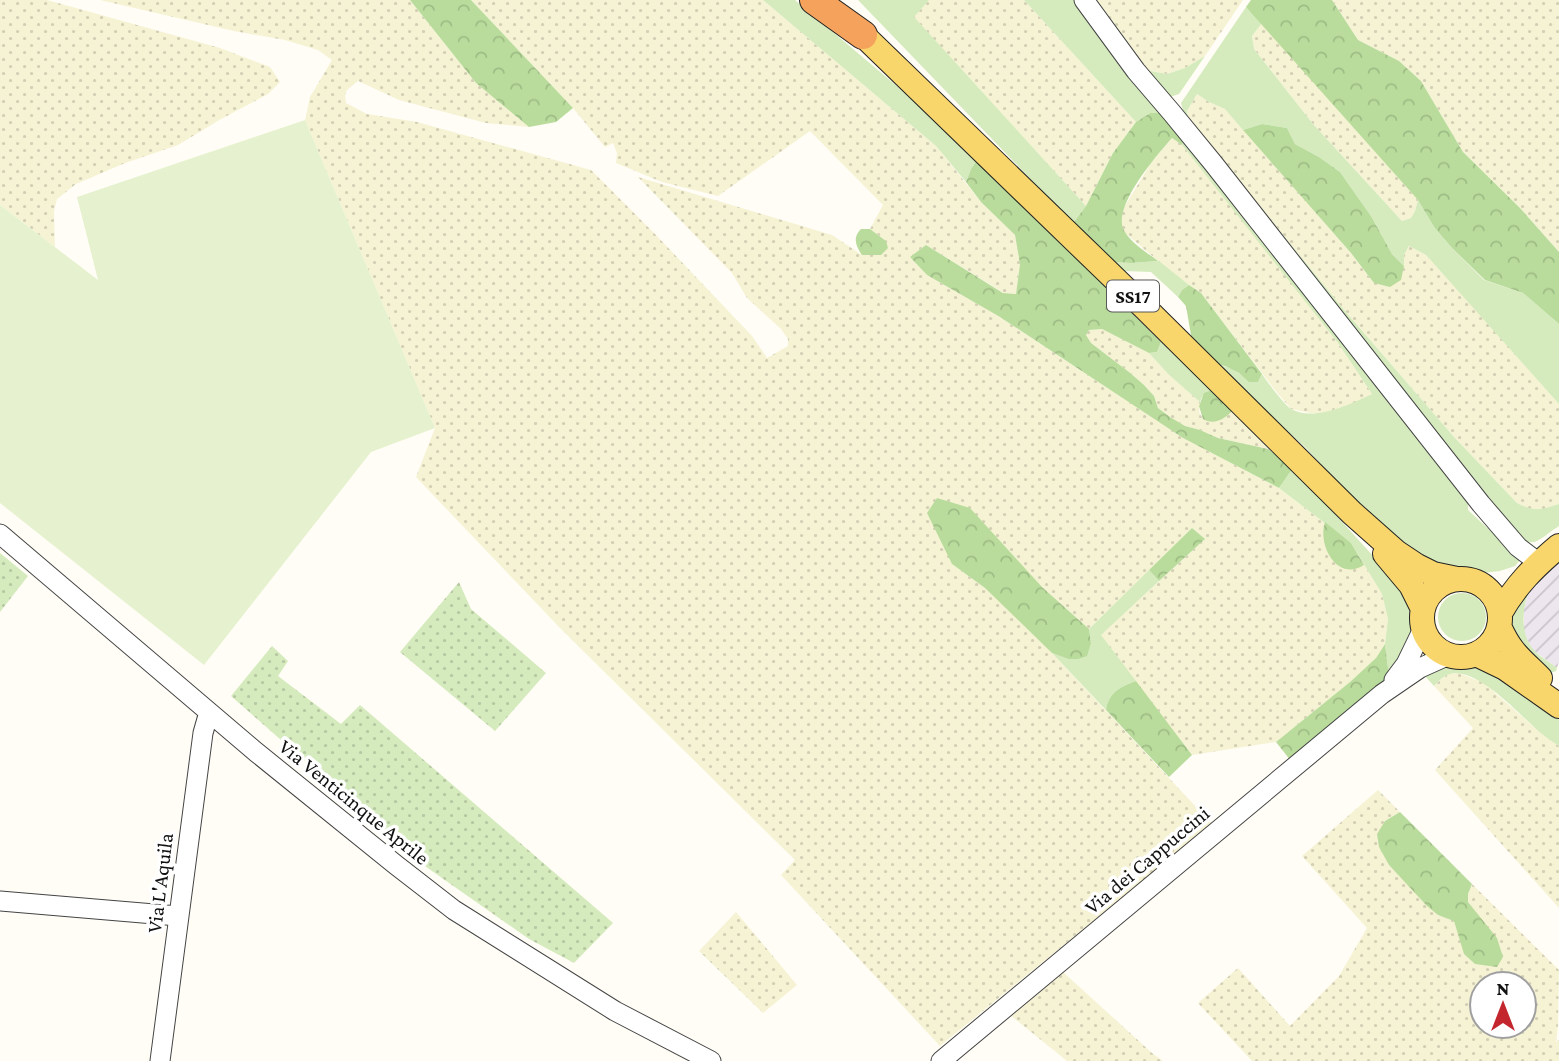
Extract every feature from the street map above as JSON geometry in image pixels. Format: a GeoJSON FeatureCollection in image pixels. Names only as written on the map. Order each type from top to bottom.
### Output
{"type":"FeatureCollection","features":[{"type":"Feature","properties":{"kind":"highway"},"geometry":{"type":"LineString","coordinates":[[814,0],[863,35]]}},
{"type":"Feature","properties":{"kind":"highway","name":"SS17"},"geometry":{"type":"LineString","coordinates":[[828,0],[863,35]]}},
{"type":"Feature","properties":{"kind":"highway"},"geometry":{"type":"LineString","coordinates":[[838,0],[863,35]]}},
{"type":"Feature","properties":{"kind":"main road","name":"SS17"},"geometry":{"type":"LineString","coordinates":[[863,35],[1145,307],[1352,513],[1396,552],[1417,566],[1433,575],[1480,584],[1490,591],[1497,602],[1508,645],[1559,700]]}},
{"type":"Feature","properties":{"kind":"main road","name":"SS17"},"geometry":{"type":"LineString","coordinates":[[1352,513],[1411,585],[1429,640],[1437,649],[1449,655]]}},
{"type":"Feature","properties":{"kind":"main road"},"geometry":{"type":"LineString","coordinates":[[1423,619],[1427,598],[1445,582],[1495,577],[1553,554]]}},
{"type":"Feature","properties":{"kind":"main road"},"geometry":{"type":"LineString","coordinates":[[1449,655],[1458,657],[1476,654],[1487,648],[1495,638],[1509,597],[1553,554]]}},
{"type":"Feature","properties":{"kind":"main road"},"geometry":{"type":"LineString","coordinates":[[1476,654],[1504,668],[1559,706]]}},
{"type":"Feature","properties":{"kind":"street"},"geometry":{"type":"LineString","coordinates":[[1084,0],[1136,71],[1213,163],[1481,504],[1518,547],[1553,554]]}},
{"type":"Feature","properties":{"kind":"street","name":"Via Venticinque Aprile"},"geometry":{"type":"LineString","coordinates":[[0,534],[209,712],[454,910],[615,1011],[711,1061]]}},
{"type":"Feature","properties":{"kind":"street","name":"Via dei Cappuccini"},"geometry":{"type":"LineString","coordinates":[[1382,694],[1406,664],[1423,619]]}},
{"type":"Feature","properties":{"kind":"street","name":"Via dei Cappuccini"},"geometry":{"type":"LineString","coordinates":[[941,1061],[1382,694],[1420,668],[1449,655]]}},
{"type":"Feature","properties":{"kind":"street","name":"Via L'Aquila"},"geometry":{"type":"LineString","coordinates":[[160,1061],[203,733],[209,712]]}},
{"type":"Feature","properties":{"kind":"street"},"geometry":{"type":"LineString","coordinates":[[0,901],[178,916]]}},
{"type":"Feature","properties":{"kind":"shaded area"},"geometry":{"type":"Polygon","coordinates":[[[0,0],[47,0],[220,48],[270,67],[280,82],[268,94],[178,145],[125,163],[76,184],[57,199],[54,211],[55,247],[0,205],[0,0]]]}},
{"type":"Feature","properties":{"kind":"shaded area"},"geometry":{"type":"Polygon","coordinates":[[[100,0],[410,0],[476,83],[529,127],[486,123],[399,100],[358,81],[347,90],[346,103],[367,114],[417,122],[591,170],[752,336],[767,358],[788,346],[788,339],[781,329],[747,298],[732,273],[638,177],[832,235],[862,255],[886,241],[870,229],[883,205],[810,131],[718,196],[662,182],[616,163],[617,153],[613,143],[605,147],[573,108],[471,0],[763,0],[936,146],[981,202],[1015,235],[1020,264],[1016,294],[1004,293],[926,245],[910,257],[927,275],[1000,317],[1183,438],[1279,488],[1351,543],[1382,594],[1388,619],[1385,644],[1376,658],[1350,682],[1276,742],[1192,755],[1100,635],[1204,540],[1192,528],[1089,629],[1042,587],[952,564],[985,588],[1037,637],[1212,824],[940,1046],[781,875],[795,860],[562,630],[416,477],[435,428],[305,120],[310,97],[332,60],[318,50],[285,40],[100,0]]]}},
{"type":"Feature","properties":{"kind":"shaded area"},"geometry":{"type":"Polygon","coordinates":[[[929,0],[1024,0],[1136,122],[1113,153],[1086,206],[913,17],[929,0]]]}},
{"type":"Feature","properties":{"kind":"shaded area"},"geometry":{"type":"Polygon","coordinates":[[[1090,0],[1243,0],[1205,56],[1185,68],[1167,74],[1145,70],[1090,0]]]}},
{"type":"Feature","properties":{"kind":"shaded area"},"geometry":{"type":"Polygon","coordinates":[[[1332,0],[1559,0],[1559,252],[1521,209],[1463,152],[1421,81],[1399,61],[1358,40],[1332,0]]]}},
{"type":"Feature","properties":{"kind":"shaded area"},"geometry":{"type":"Polygon","coordinates":[[[1262,23],[1418,200],[1411,218],[1402,221],[1313,124],[1254,49],[1252,36],[1262,23]]]}},
{"type":"Feature","properties":{"kind":"shaded area"},"geometry":{"type":"Polygon","coordinates":[[[1197,94],[1225,109],[1374,283],[1404,266],[1404,255],[1409,246],[1426,255],[1499,336],[1559,404],[1559,504],[1543,510],[1530,510],[1517,503],[1454,437],[1345,311],[1188,118],[1187,111],[1197,94]]]}},
{"type":"Feature","properties":{"kind":"shaded area"},"geometry":{"type":"Polygon","coordinates":[[[1172,138],[1182,145],[1294,286],[1338,343],[1372,394],[1324,413],[1291,409],[1201,293],[1177,277],[1124,232],[1120,221],[1123,209],[1151,163],[1172,138]]]}},
{"type":"Feature","properties":{"kind":"shaded area"},"geometry":{"type":"Polygon","coordinates":[[[1102,329],[1149,353],[1200,402],[1199,412],[1203,419],[1234,409],[1268,449],[1218,438],[1185,426],[1170,417],[1158,408],[1154,396],[1144,385],[1091,343],[1085,335],[1089,330],[1102,329]]]}},
{"type":"Feature","properties":{"kind":"shaded area"},"geometry":{"type":"Polygon","coordinates":[[[1559,559],[1557,668],[1533,650],[1524,634],[1524,608],[1529,591],[1559,559]]]}},
{"type":"Feature","properties":{"kind":"shaded area"},"geometry":{"type":"Polygon","coordinates":[[[1459,673],[1484,683],[1559,746],[1559,908],[1435,770],[1473,728],[1434,686],[1448,674],[1459,673]]]}},
{"type":"Feature","properties":{"kind":"shaded area"},"geometry":{"type":"Polygon","coordinates":[[[1378,790],[1400,812],[1385,821],[1378,834],[1389,865],[1438,915],[1454,920],[1465,954],[1475,964],[1480,918],[1468,902],[1472,884],[1559,970],[1556,1042],[1559,1040],[1559,1061],[1252,1061],[1198,1003],[1238,968],[1290,1026],[1339,976],[1367,928],[1302,856],[1378,790]]]}},
{"type":"Feature","properties":{"kind":"shaded area"},"geometry":{"type":"Polygon","coordinates":[[[736,912],[797,985],[763,1013],[699,951],[736,912]]]}},
{"type":"Feature","properties":{"kind":"shaded area"},"geometry":{"type":"Polygon","coordinates":[[[1063,972],[1163,1061],[1067,1061],[1010,1015],[1063,972]]]}},
{"type":"Feature","properties":{"kind":"green space"},"geometry":{"type":"Polygon","coordinates":[[[410,0],[471,0],[573,108],[556,122],[529,127],[476,83],[410,0]]]}},
{"type":"Feature","properties":{"kind":"green space"},"geometry":{"type":"Polygon","coordinates":[[[763,0],[795,0],[898,87],[977,160],[966,182],[936,146],[763,0]]]}},
{"type":"Feature","properties":{"kind":"green space"},"geometry":{"type":"Polygon","coordinates":[[[858,0],[929,0],[914,17],[1086,206],[1073,223],[858,0]]]}},
{"type":"Feature","properties":{"kind":"green space"},"geometry":{"type":"Polygon","coordinates":[[[1024,0],[1082,0],[1170,116],[1150,113],[1136,122],[1024,0]]]}},
{"type":"Feature","properties":{"kind":"green space"},"geometry":{"type":"Polygon","coordinates":[[[1251,0],[1332,0],[1358,40],[1399,61],[1421,81],[1463,152],[1521,209],[1559,252],[1559,324],[1523,293],[1485,280],[1452,248],[1434,227],[1418,200],[1246,7],[1251,0]]]}},
{"type":"Feature","properties":{"kind":"green space"},"geometry":{"type":"Polygon","coordinates":[[[1246,7],[1262,23],[1252,36],[1254,49],[1313,124],[1402,221],[1411,218],[1418,200],[1434,227],[1484,280],[1523,293],[1559,324],[1559,404],[1426,255],[1409,246],[1404,255],[1404,266],[1392,254],[1371,216],[1340,172],[1295,144],[1287,128],[1262,124],[1243,130],[1225,109],[1197,94],[1187,111],[1188,118],[1345,311],[1454,437],[1517,503],[1538,509],[1559,504],[1559,526],[1537,541],[1528,542],[1508,527],[1185,118],[1181,103],[1246,7]]]}},
{"type":"Feature","properties":{"kind":"green space"},"geometry":{"type":"Polygon","coordinates":[[[1205,56],[1179,94],[1170,97],[1145,70],[1167,74],[1185,68],[1205,56]]]}},
{"type":"Feature","properties":{"kind":"green space"},"geometry":{"type":"Polygon","coordinates":[[[1150,113],[1162,113],[1185,137],[1182,145],[1172,138],[1146,169],[1123,210],[1122,222],[1125,232],[1132,240],[1158,261],[1112,262],[1073,223],[1086,206],[1113,153],[1136,122],[1150,113]]]}},
{"type":"Feature","properties":{"kind":"green space"},"geometry":{"type":"Polygon","coordinates":[[[305,120],[435,428],[371,452],[204,665],[0,503],[0,205],[98,280],[77,197],[305,120]]]}},
{"type":"Feature","properties":{"kind":"green space"},"geometry":{"type":"Polygon","coordinates":[[[1262,124],[1287,128],[1295,144],[1340,172],[1371,216],[1392,254],[1404,266],[1401,280],[1390,287],[1374,283],[1243,130],[1262,124]]]}},
{"type":"Feature","properties":{"kind":"green space"},"geometry":{"type":"Polygon","coordinates":[[[1185,137],[1468,501],[1468,510],[1496,536],[1508,539],[1519,553],[1519,561],[1515,566],[1482,573],[1470,569],[1446,568],[1387,536],[1306,448],[1214,364],[1229,368],[1255,382],[1258,382],[1262,374],[1291,409],[1310,414],[1332,410],[1372,394],[1338,343],[1182,145],[1185,137]]]}},
{"type":"Feature","properties":{"kind":"green space"},"geometry":{"type":"Polygon","coordinates":[[[977,160],[1161,342],[1157,352],[1149,353],[1102,329],[1089,330],[1086,335],[1091,343],[1144,385],[1154,396],[1158,408],[1170,417],[1185,426],[1218,438],[1268,449],[1293,468],[1279,488],[1183,438],[1000,317],[927,275],[910,257],[926,245],[1003,293],[1016,294],[1020,264],[1015,235],[981,202],[966,182],[977,160]]]}},
{"type":"Feature","properties":{"kind":"green space"},"geometry":{"type":"Polygon","coordinates":[[[861,229],[870,229],[886,241],[888,248],[881,255],[862,255],[856,242],[861,229]]]}},
{"type":"Feature","properties":{"kind":"green space"},"geometry":{"type":"Polygon","coordinates":[[[1159,261],[1189,285],[1178,297],[1151,272],[1124,271],[1112,262],[1131,263],[1159,261]]]}},
{"type":"Feature","properties":{"kind":"green space"},"geometry":{"type":"Polygon","coordinates":[[[1189,285],[1201,293],[1262,374],[1258,382],[1249,382],[1239,373],[1214,364],[1192,341],[1186,306],[1178,297],[1189,285]]]}},
{"type":"Feature","properties":{"kind":"green space"},"geometry":{"type":"Polygon","coordinates":[[[1161,342],[1213,390],[1202,397],[1200,402],[1149,353],[1157,352],[1161,342]]]}},
{"type":"Feature","properties":{"kind":"green space"},"geometry":{"type":"Polygon","coordinates":[[[1213,390],[1234,409],[1224,418],[1212,422],[1203,419],[1199,406],[1204,393],[1213,390]]]}},
{"type":"Feature","properties":{"kind":"green space"},"geometry":{"type":"Polygon","coordinates":[[[1293,468],[1374,557],[1412,605],[1413,633],[1389,676],[1385,644],[1388,619],[1382,594],[1351,543],[1279,488],[1293,468]]]}},
{"type":"Feature","properties":{"kind":"green space"},"geometry":{"type":"Polygon","coordinates":[[[937,498],[970,508],[1042,587],[1089,629],[1091,643],[1087,656],[1068,659],[1052,653],[985,588],[952,564],[927,513],[937,498]]]}},
{"type":"Feature","properties":{"kind":"green space"},"geometry":{"type":"Polygon","coordinates":[[[1325,522],[1351,543],[1364,565],[1346,569],[1332,559],[1324,541],[1325,522]]]}},
{"type":"Feature","properties":{"kind":"green space"},"geometry":{"type":"Polygon","coordinates":[[[1192,528],[1205,539],[1159,581],[1149,570],[1192,528]]]}},
{"type":"Feature","properties":{"kind":"green space"},"geometry":{"type":"Polygon","coordinates":[[[0,553],[28,576],[0,612],[0,553]]]}},
{"type":"Feature","properties":{"kind":"green space"},"geometry":{"type":"Polygon","coordinates":[[[1149,570],[1159,581],[1101,635],[1136,681],[1116,691],[1106,710],[1052,653],[1068,659],[1091,643],[1089,629],[1149,570]]]}},
{"type":"Feature","properties":{"kind":"green space"},"geometry":{"type":"Polygon","coordinates":[[[459,582],[471,609],[546,673],[495,731],[400,652],[459,582]]]}},
{"type":"Feature","properties":{"kind":"green space"},"geometry":{"type":"Polygon","coordinates":[[[1529,591],[1524,629],[1534,650],[1557,668],[1548,674],[1511,635],[1510,617],[1529,591]]]}},
{"type":"Feature","properties":{"kind":"green space"},"geometry":{"type":"Polygon","coordinates":[[[1462,593],[1479,600],[1486,617],[1479,634],[1462,641],[1445,634],[1438,617],[1445,600],[1462,593]]]}},
{"type":"Feature","properties":{"kind":"green space"},"geometry":{"type":"Polygon","coordinates":[[[1385,644],[1389,676],[1375,692],[1291,761],[1276,742],[1350,682],[1376,658],[1385,644]]]}},
{"type":"Feature","properties":{"kind":"green space"},"geometry":{"type":"Polygon","coordinates":[[[272,646],[288,661],[278,676],[341,724],[360,705],[613,923],[574,963],[529,939],[422,864],[231,696],[272,646]]]}},
{"type":"Feature","properties":{"kind":"green space"},"geometry":{"type":"Polygon","coordinates":[[[1476,664],[1548,707],[1559,718],[1559,746],[1481,682],[1457,673],[1447,675],[1434,686],[1423,674],[1444,665],[1476,664]]]}},
{"type":"Feature","properties":{"kind":"green space"},"geometry":{"type":"Polygon","coordinates":[[[1136,681],[1192,755],[1169,777],[1106,710],[1116,691],[1136,681]]]}},
{"type":"Feature","properties":{"kind":"green space"},"geometry":{"type":"Polygon","coordinates":[[[1400,812],[1472,884],[1468,902],[1497,938],[1503,957],[1497,967],[1475,964],[1464,954],[1454,921],[1438,915],[1427,906],[1389,865],[1379,847],[1377,834],[1385,821],[1400,812]]]}}]}
